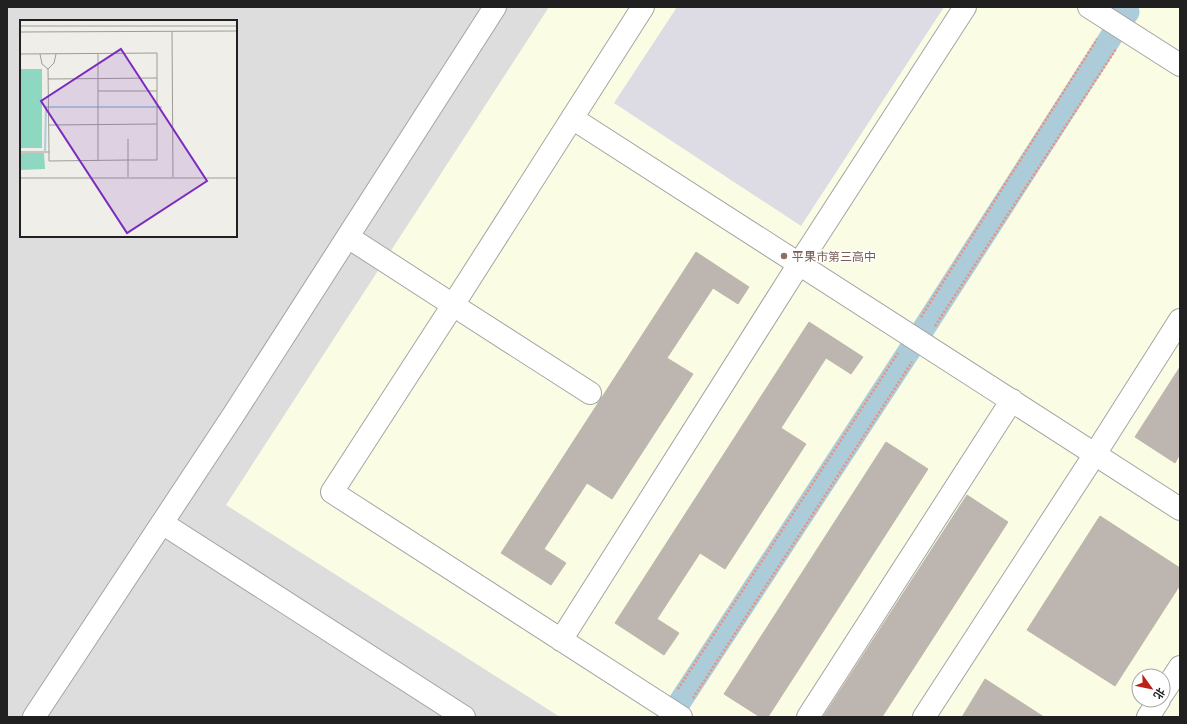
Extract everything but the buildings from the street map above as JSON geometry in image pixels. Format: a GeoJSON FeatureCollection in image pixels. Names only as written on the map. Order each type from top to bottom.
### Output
{"type":"FeatureCollection","features":[{"type":"Feature","properties":{"kind":"street"},"geometry":{"type":"LineString","coordinates":[[34,717],[238,408],[495,7]]}},
{"type":"Feature","properties":{"kind":"street"},"geometry":{"type":"LineString","coordinates":[[643,7],[332,492],[561,640],[679,709]]}},
{"type":"Feature","properties":{"kind":"street"},"geometry":{"type":"LineString","coordinates":[[561,640],[799,264],[965,7]]}},
{"type":"Feature","properties":{"kind":"street"},"geometry":{"type":"LineString","coordinates":[[1089,7],[1180,65]]}},
{"type":"Feature","properties":{"kind":"street"},"geometry":{"type":"LineString","coordinates":[[572,118],[1180,508]]}},
{"type":"Feature","properties":{"kind":"street"},"geometry":{"type":"LineString","coordinates":[[348,237],[590,393]]}},
{"type":"Feature","properties":{"kind":"street"},"geometry":{"type":"LineString","coordinates":[[924,717],[1180,320]]}},
{"type":"Feature","properties":{"kind":"street"},"geometry":{"type":"LineString","coordinates":[[808,717],[1012,400]]}},
{"type":"Feature","properties":{"kind":"street"},"geometry":{"type":"LineString","coordinates":[[162,523],[464,717]]}},
{"type":"Feature","properties":{"kind":"street"},"geometry":{"type":"LineString","coordinates":[[1171,681],[1180,667]]}},
{"type":"Feature","properties":{"kind":"street"},"geometry":{"type":"LineString","coordinates":[[1148,717],[1154,708]]}},
{"type":"Feature","properties":{"kind":"path"},"geometry":{"type":"LineString","coordinates":[[679,709],[917,339],[1110,20]]}},
{"type":"Feature","properties":{"kind":"path"},"geometry":{"type":"LineString","coordinates":[[679,709],[917,339],[1128,32]]}},
{"type":"Feature","properties":{"kind":"shaded area","name":"平果市第三高中"},"geometry":{"type":"Polygon","coordinates":[[[7,7],[1180,7],[1180,717],[7,717],[7,7]]]}},
{"type":"Feature","properties":{"kind":"shaded area","name":"平果市第三高中"},"geometry":{"type":"Polygon","coordinates":[[[549,7],[1180,7],[1180,717],[560,717],[226,505],[549,7]]]}},
{"type":"Feature","properties":{"kind":"shaded area"},"geometry":{"type":"Polygon","coordinates":[[[677,7],[944,7],[801,226],[614,103],[677,7]]]}},
{"type":"Feature","properties":{"kind":"waterway"},"geometry":{"type":"LineString","coordinates":[[670,717],[917,339],[1128,12],[1120,7]]}},
{"type":"Feature","properties":{"kind":"place","name":"平果市第三高中"},"geometry":{"type":"Point","coordinates":[784,256]}}]}
